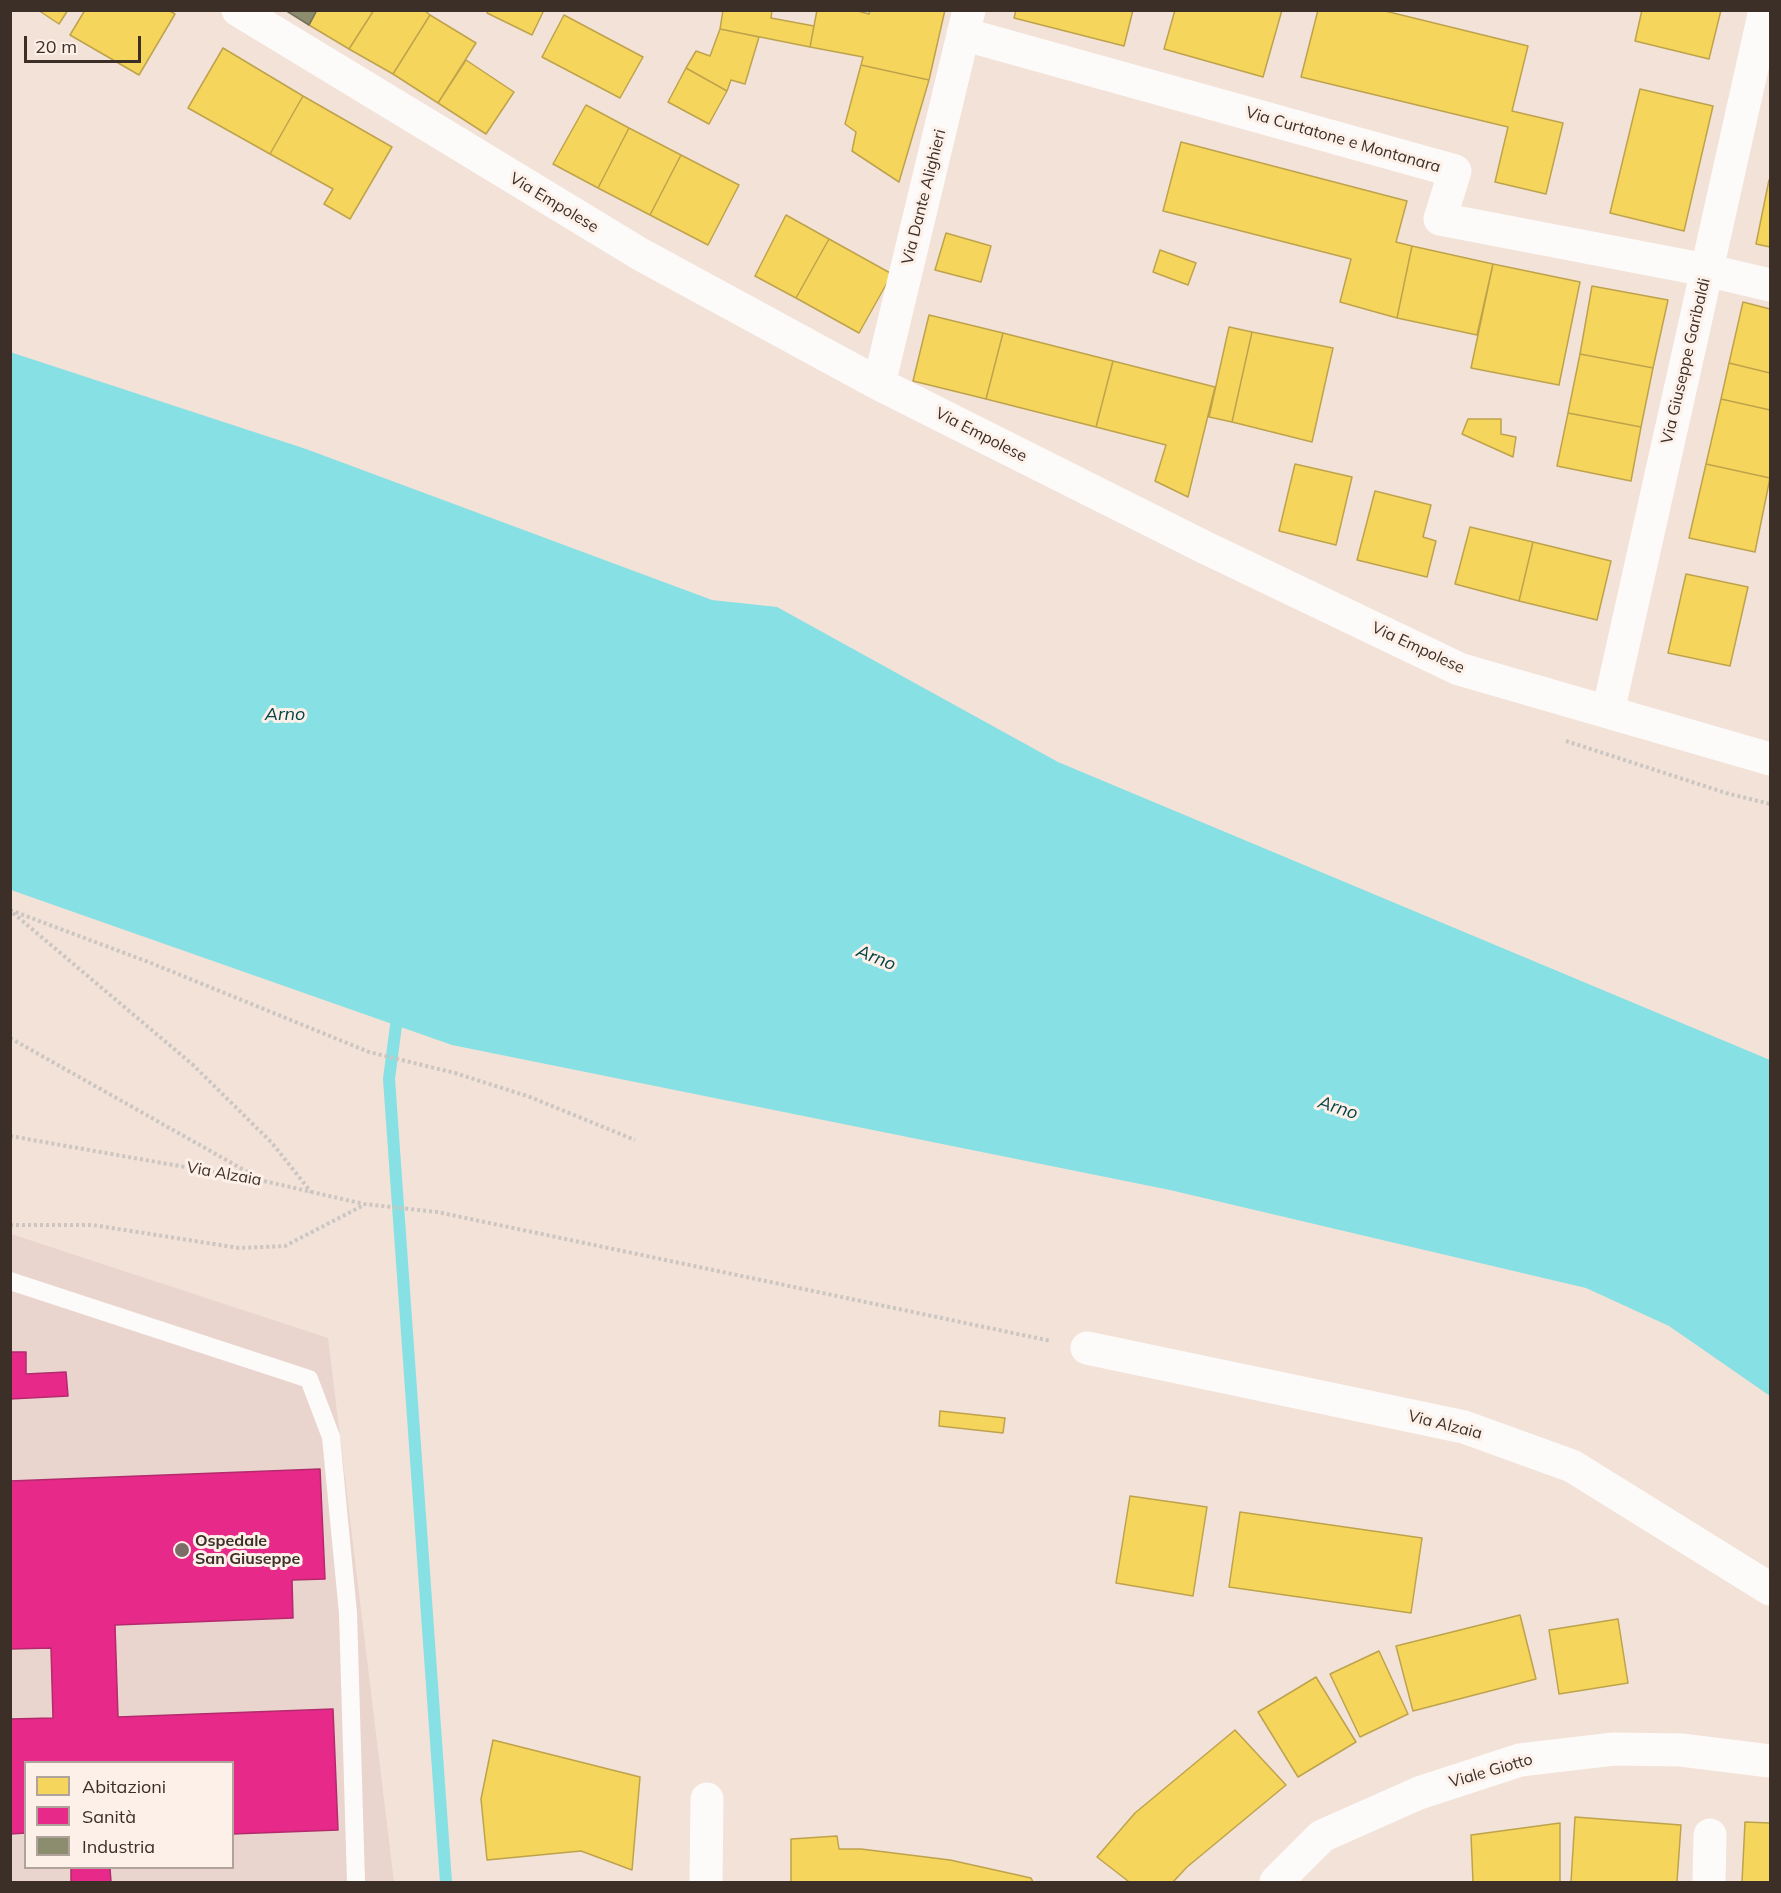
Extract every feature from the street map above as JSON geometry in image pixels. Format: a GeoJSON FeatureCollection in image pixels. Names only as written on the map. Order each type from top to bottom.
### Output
{"type":"FeatureCollection","features":[{"type":"Feature","properties":{"kind":"street","name":"Via Empolese"},"geometry":{"type":"LineString","coordinates":[[238,10],[640,254],[879,384],[1204,547],[1459,669],[1770,759]]}},
{"type":"Feature","properties":{"kind":"street","name":"Via Giuseppe Garibaldi"},"geometry":{"type":"LineString","coordinates":[[1608,712],[1765,10]]}},
{"type":"Feature","properties":{"kind":"street","name":"Via Dante Alighieri"},"geometry":{"type":"LineString","coordinates":[[879,384],[966,22]]}},
{"type":"Feature","properties":{"kind":"street","name":"Via Curtatone e Montanara"},"geometry":{"type":"LineString","coordinates":[[966,22],[1455,171],[1440,219],[1706,270],[1770,285]]}},
{"type":"Feature","properties":{"kind":"street","name":"Via Alzaia"},"geometry":{"type":"LineString","coordinates":[[1087,1348],[1464,1427],[1572,1466],[1770,1589]]}},
{"type":"Feature","properties":{"kind":"street","name":"Viale Giotto"},"geometry":{"type":"LineString","coordinates":[[1276,1882],[1322,1836],[1419,1793],[1520,1760],[1614,1749],[1681,1750],[1770,1761]]}},
{"type":"Feature","properties":{"kind":"street"},"geometry":{"type":"LineString","coordinates":[[706,1882],[707,1799]]}},
{"type":"Feature","properties":{"kind":"street"},"geometry":{"type":"LineString","coordinates":[[1709,1882],[1710,1834]]}},
{"type":"Feature","properties":{"kind":"lane"},"geometry":{"type":"LineString","coordinates":[[10,1281],[309,1379],[332,1437],[348,1613],[356,1882]]}},
{"type":"Feature","properties":{"kind":"path"},"geometry":{"type":"LineString","coordinates":[[10,910],[151,963],[380,1055],[454,1072],[530,1097],[635,1140]]}},
{"type":"Feature","properties":{"kind":"path"},"geometry":{"type":"LineString","coordinates":[[10,910],[192,1064],[272,1143],[311,1192]]}},
{"type":"Feature","properties":{"kind":"path"},"geometry":{"type":"LineString","coordinates":[[10,1038],[264,1181]]}},
{"type":"Feature","properties":{"kind":"path","name":"Via Alzaia"},"geometry":{"type":"LineString","coordinates":[[10,1136],[264,1181],[364,1204],[437,1212],[1087,1348]]}},
{"type":"Feature","properties":{"kind":"path"},"geometry":{"type":"LineString","coordinates":[[10,1225],[93,1225],[240,1248],[285,1246],[364,1204]]}},
{"type":"Feature","properties":{"kind":"shaded area","name":"Ospedale San Giuseppe"},"geometry":{"type":"Polygon","coordinates":[[[11,1234],[328,1338],[394,1882],[11,1882],[11,1234]]]}},
{"type":"Feature","properties":{"kind":"water","name":"Arno"},"geometry":{"type":"Polygon","coordinates":[[[10,352],[306,449],[712,600],[777,607],[1058,762],[1770,1060],[1770,1396],[1669,1326],[1586,1288],[1170,1190],[452,1045],[11,890],[10,352]]]}},
{"type":"Feature","properties":{"kind":"building: Abitazioni"},"geometry":{"type":"Polygon","coordinates":[[[38,10],[68,10],[59,24],[38,10]]]}},
{"type":"Feature","properties":{"kind":"building: Abitazioni"},"geometry":{"type":"Polygon","coordinates":[[[85,10],[168,10],[175,14],[139,75],[70,35],[85,10]]]}},
{"type":"Feature","properties":{"kind":"building: Abitazioni"},"geometry":{"type":"Polygon","coordinates":[[[317,10],[374,10],[349,49],[309,25],[317,10]]]}},
{"type":"Feature","properties":{"kind":"building: Abitazioni"},"geometry":{"type":"Polygon","coordinates":[[[374,10],[424,10],[430,15],[393,74],[349,49],[374,10]]]}},
{"type":"Feature","properties":{"kind":"building: Abitazioni"},"geometry":{"type":"Polygon","coordinates":[[[488,10],[544,10],[532,35],[487,13],[488,10]]]}},
{"type":"Feature","properties":{"kind":"building: Abitazioni"},"geometry":{"type":"Polygon","coordinates":[[[723,10],[772,10],[771,18],[814,26],[810,47],[720,29],[723,10]]]}},
{"type":"Feature","properties":{"kind":"building: Abitazioni"},"geometry":{"type":"Polygon","coordinates":[[[817,10],[854,10],[869,14],[870,10],[945,10],[929,80],[861,65],[863,57],[810,47],[817,10]]]}},
{"type":"Feature","properties":{"kind":"building: Abitazioni"},"geometry":{"type":"Polygon","coordinates":[[[1016,10],[1133,10],[1124,46],[1014,18],[1016,10]]]}},
{"type":"Feature","properties":{"kind":"building: Abitazioni"},"geometry":{"type":"Polygon","coordinates":[[[1175,10],[1282,10],[1263,77],[1164,49],[1175,10]]]}},
{"type":"Feature","properties":{"kind":"building: Abitazioni"},"geometry":{"type":"Polygon","coordinates":[[[1318,10],[1381,10],[1528,46],[1512,111],[1563,123],[1546,194],[1495,182],[1508,127],[1301,77],[1318,10]]]}},
{"type":"Feature","properties":{"kind":"building: Abitazioni"},"geometry":{"type":"Polygon","coordinates":[[[1642,10],[1721,10],[1709,59],[1635,41],[1642,10]]]}},
{"type":"Feature","properties":{"kind":"building: Abitazioni"},"geometry":{"type":"Polygon","coordinates":[[[430,15],[476,43],[438,103],[393,74],[430,15]]]}},
{"type":"Feature","properties":{"kind":"building: Abitazioni"},"geometry":{"type":"Polygon","coordinates":[[[564,15],[643,57],[620,98],[542,57],[564,15]]]}},
{"type":"Feature","properties":{"kind":"building: Abitazioni"},"geometry":{"type":"Polygon","coordinates":[[[720,29],[759,37],[745,84],[731,80],[727,91],[686,68],[696,51],[710,56],[720,29]]]}},
{"type":"Feature","properties":{"kind":"building: Abitazioni"},"geometry":{"type":"Polygon","coordinates":[[[223,48],[303,96],[270,154],[188,108],[223,48]]]}},
{"type":"Feature","properties":{"kind":"building: Abitazioni"},"geometry":{"type":"Polygon","coordinates":[[[466,60],[514,92],[486,134],[438,103],[466,60]]]}},
{"type":"Feature","properties":{"kind":"building: Abitazioni"},"geometry":{"type":"Polygon","coordinates":[[[861,65],[929,80],[899,182],[852,151],[856,132],[845,124],[861,65]]]}},
{"type":"Feature","properties":{"kind":"building: Abitazioni"},"geometry":{"type":"Polygon","coordinates":[[[686,68],[727,91],[709,124],[668,102],[686,68]]]}},
{"type":"Feature","properties":{"kind":"building: Abitazioni"},"geometry":{"type":"Polygon","coordinates":[[[1640,89],[1713,106],[1684,231],[1610,213],[1640,89]]]}},
{"type":"Feature","properties":{"kind":"building: Abitazioni"},"geometry":{"type":"Polygon","coordinates":[[[303,96],[392,147],[350,219],[324,204],[333,189],[270,154],[303,96]]]}},
{"type":"Feature","properties":{"kind":"building: Abitazioni"},"geometry":{"type":"Polygon","coordinates":[[[586,105],[629,128],[598,188],[553,164],[586,105]]]}},
{"type":"Feature","properties":{"kind":"building: Abitazioni"},"geometry":{"type":"Polygon","coordinates":[[[629,128],[681,155],[650,215],[598,188],[629,128]]]}},
{"type":"Feature","properties":{"kind":"building: Abitazioni"},"geometry":{"type":"Polygon","coordinates":[[[1181,142],[1407,201],[1396,242],[1412,246],[1397,318],[1340,302],[1351,259],[1163,211],[1181,142]]]}},
{"type":"Feature","properties":{"kind":"building: Abitazioni"},"geometry":{"type":"Polygon","coordinates":[[[681,155],[739,185],[708,245],[650,215],[681,155]]]}},
{"type":"Feature","properties":{"kind":"building: Abitazioni"},"geometry":{"type":"Polygon","coordinates":[[[1770,180],[1770,247],[1756,244],[1770,180]]]}},
{"type":"Feature","properties":{"kind":"building: Abitazioni"},"geometry":{"type":"Polygon","coordinates":[[[786,215],[829,239],[796,298],[755,276],[786,215]]]}},
{"type":"Feature","properties":{"kind":"building: Abitazioni"},"geometry":{"type":"Polygon","coordinates":[[[946,233],[991,246],[981,282],[935,270],[946,233]]]}},
{"type":"Feature","properties":{"kind":"building: Abitazioni"},"geometry":{"type":"Polygon","coordinates":[[[829,239],[892,274],[859,333],[796,298],[829,239]]]}},
{"type":"Feature","properties":{"kind":"building: Abitazioni"},"geometry":{"type":"Polygon","coordinates":[[[1412,246],[1493,264],[1477,335],[1397,318],[1412,246]]]}},
{"type":"Feature","properties":{"kind":"building: Abitazioni"},"geometry":{"type":"Polygon","coordinates":[[[1160,250],[1196,263],[1188,285],[1153,272],[1160,250]]]}},
{"type":"Feature","properties":{"kind":"building: Abitazioni"},"geometry":{"type":"Polygon","coordinates":[[[1493,264],[1580,282],[1559,385],[1471,368],[1493,264]]]}},
{"type":"Feature","properties":{"kind":"building: Abitazioni"},"geometry":{"type":"Polygon","coordinates":[[[1592,286],[1668,300],[1653,368],[1580,354],[1592,286]]]}},
{"type":"Feature","properties":{"kind":"building: Abitazioni"},"geometry":{"type":"Polygon","coordinates":[[[1743,302],[1770,309],[1770,373],[1729,363],[1743,302]]]}},
{"type":"Feature","properties":{"kind":"building: Abitazioni"},"geometry":{"type":"Polygon","coordinates":[[[929,315],[1003,333],[986,399],[913,381],[929,315]]]}},
{"type":"Feature","properties":{"kind":"building: Abitazioni"},"geometry":{"type":"Polygon","coordinates":[[[1229,327],[1252,332],[1232,422],[1209,417],[1229,327]]]}},
{"type":"Feature","properties":{"kind":"building: Abitazioni"},"geometry":{"type":"Polygon","coordinates":[[[1252,332],[1333,348],[1312,442],[1232,422],[1252,332]]]}},
{"type":"Feature","properties":{"kind":"building: Abitazioni"},"geometry":{"type":"Polygon","coordinates":[[[1003,333],[1113,361],[1096,427],[986,399],[1003,333]]]}},
{"type":"Feature","properties":{"kind":"building: Abitazioni"},"geometry":{"type":"Polygon","coordinates":[[[1580,354],[1653,368],[1641,427],[1568,413],[1580,354]]]}},
{"type":"Feature","properties":{"kind":"building: Abitazioni"},"geometry":{"type":"Polygon","coordinates":[[[1113,361],[1215,387],[1188,497],[1155,481],[1166,445],[1096,427],[1113,361]]]}},
{"type":"Feature","properties":{"kind":"building: Abitazioni"},"geometry":{"type":"Polygon","coordinates":[[[1729,363],[1770,373],[1770,410],[1721,399],[1729,363]]]}},
{"type":"Feature","properties":{"kind":"building: Abitazioni"},"geometry":{"type":"Polygon","coordinates":[[[1721,399],[1770,410],[1770,478],[1706,464],[1721,399]]]}},
{"type":"Feature","properties":{"kind":"building: Abitazioni"},"geometry":{"type":"Polygon","coordinates":[[[1568,413],[1641,427],[1631,481],[1557,466],[1568,413]]]}},
{"type":"Feature","properties":{"kind":"building: Abitazioni"},"geometry":{"type":"Polygon","coordinates":[[[1468,419],[1501,419],[1501,434],[1516,437],[1513,457],[1462,434],[1468,419]]]}},
{"type":"Feature","properties":{"kind":"building: Abitazioni"},"geometry":{"type":"Polygon","coordinates":[[[1295,464],[1352,477],[1336,545],[1279,531],[1295,464]]]}},
{"type":"Feature","properties":{"kind":"building: Abitazioni"},"geometry":{"type":"Polygon","coordinates":[[[1706,464],[1770,478],[1755,552],[1689,538],[1706,464]]]}},
{"type":"Feature","properties":{"kind":"building: Abitazioni"},"geometry":{"type":"Polygon","coordinates":[[[1375,491],[1431,505],[1423,537],[1436,541],[1427,577],[1357,560],[1375,491]]]}},
{"type":"Feature","properties":{"kind":"building: Abitazioni"},"geometry":{"type":"Polygon","coordinates":[[[1470,527],[1533,542],[1519,601],[1455,584],[1470,527]]]}},
{"type":"Feature","properties":{"kind":"building: Abitazioni"},"geometry":{"type":"Polygon","coordinates":[[[1533,542],[1611,561],[1597,620],[1519,601],[1533,542]]]}},
{"type":"Feature","properties":{"kind":"building: Abitazioni"},"geometry":{"type":"Polygon","coordinates":[[[1686,574],[1748,587],[1730,666],[1668,653],[1686,574]]]}},
{"type":"Feature","properties":{"kind":"building: Abitazioni"},"geometry":{"type":"Polygon","coordinates":[[[940,1411],[1005,1418],[1003,1433],[939,1426],[940,1411]]]}},
{"type":"Feature","properties":{"kind":"building: Abitazioni"},"geometry":{"type":"Polygon","coordinates":[[[1130,1496],[1207,1507],[1193,1596],[1116,1583],[1130,1496]]]}},
{"type":"Feature","properties":{"kind":"building: Abitazioni"},"geometry":{"type":"Polygon","coordinates":[[[1240,1512],[1422,1538],[1411,1613],[1229,1587],[1240,1512]]]}},
{"type":"Feature","properties":{"kind":"building: Abitazioni"},"geometry":{"type":"Polygon","coordinates":[[[1520,1615],[1536,1679],[1413,1711],[1396,1646],[1520,1615]]]}},
{"type":"Feature","properties":{"kind":"building: Abitazioni"},"geometry":{"type":"Polygon","coordinates":[[[1618,1619],[1628,1683],[1559,1694],[1549,1630],[1618,1619]]]}},
{"type":"Feature","properties":{"kind":"building: Abitazioni"},"geometry":{"type":"Polygon","coordinates":[[[1379,1651],[1408,1714],[1360,1737],[1330,1674],[1379,1651]]]}},
{"type":"Feature","properties":{"kind":"building: Abitazioni"},"geometry":{"type":"Polygon","coordinates":[[[1316,1677],[1356,1742],[1298,1777],[1258,1712],[1316,1677]]]}},
{"type":"Feature","properties":{"kind":"building: Abitazioni"},"geometry":{"type":"Polygon","coordinates":[[[1235,1730],[1286,1785],[1187,1867],[1173,1882],[1126,1882],[1128,1881],[1097,1857],[1135,1813],[1235,1730]]]}},
{"type":"Feature","properties":{"kind":"building: Abitazioni"},"geometry":{"type":"Polygon","coordinates":[[[493,1740],[640,1777],[632,1870],[581,1851],[487,1860],[481,1799],[493,1740]]]}},
{"type":"Feature","properties":{"kind":"building: Abitazioni"},"geometry":{"type":"Polygon","coordinates":[[[1575,1817],[1681,1825],[1677,1882],[1571,1882],[1575,1817]]]}},
{"type":"Feature","properties":{"kind":"building: Abitazioni"},"geometry":{"type":"Polygon","coordinates":[[[1745,1822],[1770,1823],[1770,1882],[1742,1882],[1745,1822]]]}},
{"type":"Feature","properties":{"kind":"building: Abitazioni"},"geometry":{"type":"Polygon","coordinates":[[[1560,1823],[1560,1882],[1473,1882],[1471,1835],[1560,1823]]]}},
{"type":"Feature","properties":{"kind":"building: Abitazioni"},"geometry":{"type":"Polygon","coordinates":[[[837,1836],[839,1849],[861,1849],[950,1860],[1031,1878],[1033,1882],[791,1882],[791,1839],[837,1836]]]}},
{"type":"Feature","properties":{"kind":"building: Sanità"},"geometry":{"type":"Polygon","coordinates":[[[10,1352],[26,1352],[26,1374],[66,1372],[68,1396],[10,1399],[10,1352]]]}},
{"type":"Feature","properties":{"kind":"building: Sanità"},"geometry":{"type":"Polygon","coordinates":[[[320,1469],[325,1579],[292,1580],[293,1618],[115,1625],[118,1717],[333,1709],[338,1830],[234,1834],[234,1761],[24,1761],[24,1833],[10,1834],[10,1719],[53,1718],[51,1648],[10,1649],[10,1481],[320,1469]]]}},
{"type":"Feature","properties":{"kind":"building: Sanità"},"geometry":{"type":"Polygon","coordinates":[[[71,1869],[110,1869],[111,1882],[71,1882],[71,1869]]]}},
{"type":"Feature","properties":{"kind":"building: Industria"},"geometry":{"type":"Polygon","coordinates":[[[285,10],[317,10],[309,25],[285,10]]]}},
{"type":"Feature","properties":{"kind":"waterway"},"geometry":{"type":"LineString","coordinates":[[398,1010],[389,1079],[446,1882]]}},
{"type":"Feature","properties":{"kind":"place","name":"Ospedale San Giuseppe"},"geometry":{"type":"Point","coordinates":[182,1550]}}]}
